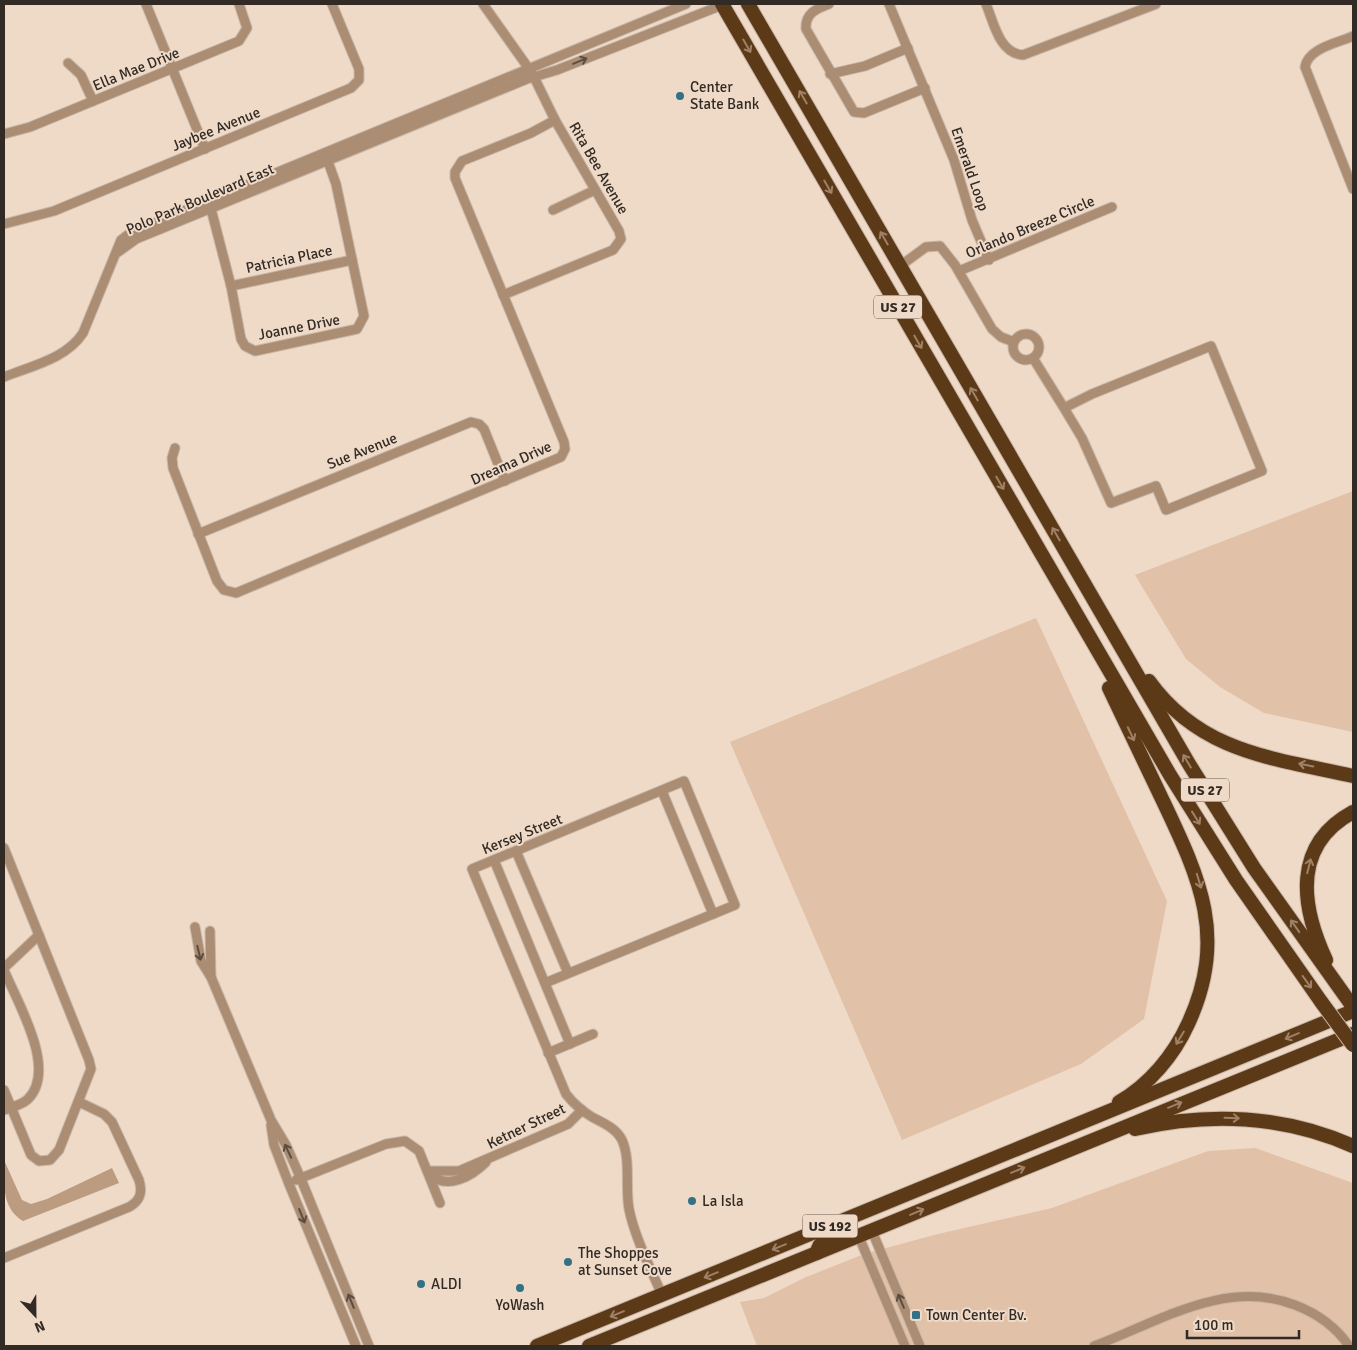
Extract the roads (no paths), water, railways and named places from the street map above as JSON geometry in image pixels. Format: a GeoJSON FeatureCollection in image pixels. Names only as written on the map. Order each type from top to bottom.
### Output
{"type":"FeatureCollection","features":[{"type":"Feature","properties":{"kind":"highway","name":"US 27"},"geometry":{"type":"LineString","coordinates":[[724,4],[1074,610],[1212,843],[1353,1045]]}},
{"type":"Feature","properties":{"kind":"highway","name":"US 27"},"geometry":{"type":"LineString","coordinates":[[748,4],[1231,832],[1353,1007]]}},
{"type":"Feature","properties":{"kind":"highway"},"geometry":{"type":"LineString","coordinates":[[1080,576],[1150,683],[1169,705],[1193,725],[1218,741],[1242,750],[1353,776]]}},
{"type":"Feature","properties":{"kind":"highway"},"geometry":{"type":"LineString","coordinates":[[1061,1133],[1123,1100],[1146,1081],[1166,1059],[1184,1032],[1197,1001],[1206,969],[1208,940],[1205,908],[1194,868],[1074,610]]}},
{"type":"Feature","properties":{"kind":"highway"},"geometry":{"type":"LineString","coordinates":[[1344,994],[1320,946],[1310,920],[1306,879],[1308,866],[1318,843],[1334,824],[1353,812]]}},
{"type":"Feature","properties":{"kind":"highway"},"geometry":{"type":"LineString","coordinates":[[1061,1133],[1353,1011]]}},
{"type":"Feature","properties":{"kind":"highway"},"geometry":{"type":"LineString","coordinates":[[1098,1138],[1353,1034]]}},
{"type":"Feature","properties":{"kind":"highway"},"geometry":{"type":"LineString","coordinates":[[1098,1138],[1180,1120],[1227,1118],[1258,1120],[1293,1126],[1353,1146]]}},
{"type":"Feature","properties":{"kind":"highway","name":"US 192"},"geometry":{"type":"LineString","coordinates":[[537,1346],[1061,1133]]}},
{"type":"Feature","properties":{"kind":"highway","name":"US 192"},"geometry":{"type":"LineString","coordinates":[[589,1346],[1098,1138]]}},
{"type":"Feature","properties":{"kind":"highway"},"geometry":{"type":"LineString","coordinates":[[858,1237],[858,1231],[862,1225],[899,1206],[905,1196]]}},
{"type":"Feature","properties":{"kind":"highway"},"geometry":{"type":"LineString","coordinates":[[818,1254],[823,1240],[852,1226],[862,1214]]}},
{"type":"Feature","properties":{"kind":"highway"},"geometry":{"type":"LineString","coordinates":[[636,1327],[651,1312],[662,1295]]}},
{"type":"Feature","properties":{"kind":"street"},"geometry":{"type":"LineString","coordinates":[[146,4],[205,149]]}},
{"type":"Feature","properties":{"kind":"street","name":"Ella Mae Drive"},"geometry":{"type":"LineString","coordinates":[[4,134],[30,127],[242,39],[247,24],[239,4]]}},
{"type":"Feature","properties":{"kind":"street","name":"Jaybee Avenue"},"geometry":{"type":"LineString","coordinates":[[4,224],[54,211],[350,88],[359,80],[359,69],[332,4]]}},
{"type":"Feature","properties":{"kind":"street","name":"Rita Bee Avenue"},"geometry":{"type":"LineString","coordinates":[[483,4],[532,73],[555,120],[619,230],[621,239],[612,250],[503,295]]}},
{"type":"Feature","properties":{"kind":"street","name":"Polo Park Boulevard East"},"geometry":{"type":"LineString","coordinates":[[4,378],[59,355],[74,344],[83,333],[121,240],[130,234],[210,205],[532,73],[686,4]]}},
{"type":"Feature","properties":{"kind":"street","name":"Polo Park Boulevard East"},"geometry":{"type":"LineString","coordinates":[[532,73],[724,4]]}},
{"type":"Feature","properties":{"kind":"street"},"geometry":{"type":"LineString","coordinates":[[829,4],[810,13],[806,26],[809,37],[852,110],[857,114],[864,113],[925,88]]}},
{"type":"Feature","properties":{"kind":"street","name":"Emerald Loop"},"geometry":{"type":"LineString","coordinates":[[889,4],[954,160],[972,220],[989,260]]}},
{"type":"Feature","properties":{"kind":"street"},"geometry":{"type":"LineString","coordinates":[[986,4],[1004,46],[1012,53],[1023,55],[1156,4]]}},
{"type":"Feature","properties":{"kind":"street"},"geometry":{"type":"LineString","coordinates":[[1353,36],[1314,53],[1306,60],[1305,67],[1306,74],[1353,189]]}},
{"type":"Feature","properties":{"kind":"street"},"geometry":{"type":"LineString","coordinates":[[830,74],[865,66],[908,48]]}},
{"type":"Feature","properties":{"kind":"street"},"geometry":{"type":"LineString","coordinates":[[68,63],[81,75],[93,101]]}},
{"type":"Feature","properties":{"kind":"street","name":"Dreama Drive"},"geometry":{"type":"LineString","coordinates":[[175,448],[172,458],[173,468],[220,587],[228,592],[236,593],[561,458],[565,449],[564,442],[455,178],[455,172],[462,161],[532,133],[555,120]]}},
{"type":"Feature","properties":{"kind":"street","name":"Joanne Drive"},"geometry":{"type":"LineString","coordinates":[[210,205],[231,286],[241,339],[245,346],[251,350],[352,331],[361,325],[364,316],[336,184],[327,157]]}},
{"type":"Feature","properties":{"kind":"street"},"geometry":{"type":"LineString","coordinates":[[553,210],[595,190]]}},
{"type":"Feature","properties":{"kind":"street","name":"Orlando Breeze Circle"},"geometry":{"type":"LineString","coordinates":[[959,271],[1112,207]]}},
{"type":"Feature","properties":{"kind":"street"},"geometry":{"type":"LineString","coordinates":[[900,266],[932,245],[940,246],[946,251],[959,271],[992,329],[1000,337],[1014,342]]}},
{"type":"Feature","properties":{"kind":"street","name":"Patricia Place"},"geometry":{"type":"LineString","coordinates":[[231,286],[352,260]]}},
{"type":"Feature","properties":{"kind":"street"},"geometry":{"type":"LineString","coordinates":[[1024,334],[1033,336],[1039,347],[1033,358],[1025,360],[1018,357],[1013,350],[1014,342],[1024,334]]}},
{"type":"Feature","properties":{"kind":"street"},"geometry":{"type":"LineString","coordinates":[[1033,358],[1082,438],[1111,504],[1156,486],[1166,510],[1262,471],[1211,346],[1092,394],[1064,408]]}},
{"type":"Feature","properties":{"kind":"street","name":"Sue Avenue"},"geometry":{"type":"LineString","coordinates":[[198,534],[471,422],[480,424],[484,429],[506,481]]}},
{"type":"Feature","properties":{"kind":"street","name":"Kersey Street"},"geometry":{"type":"LineString","coordinates":[[545,982],[735,905],[684,781],[472,869],[566,1094],[582,1110],[606,1123],[621,1138],[626,1154],[629,1208],[635,1230],[662,1295]]}},
{"type":"Feature","properties":{"kind":"street"},"geometry":{"type":"LineString","coordinates":[[662,791],[713,914]]}},
{"type":"Feature","properties":{"kind":"street"},"geometry":{"type":"LineString","coordinates":[[4,848],[89,1060],[90,1073],[58,1153],[53,1159],[43,1161],[36,1160],[29,1152],[7,1109],[4,1090]]}},
{"type":"Feature","properties":{"kind":"street"},"geometry":{"type":"LineString","coordinates":[[516,851],[568,973]]}},
{"type":"Feature","properties":{"kind":"street"},"geometry":{"type":"LineString","coordinates":[[494,860],[570,1044]]}},
{"type":"Feature","properties":{"kind":"street"},"geometry":{"type":"LineString","coordinates":[[195,927],[201,961],[211,978],[271,1120],[286,1145],[301,1179],[367,1342],[355,1344],[274,1145],[271,1120]]}},
{"type":"Feature","properties":{"kind":"street"},"geometry":{"type":"LineString","coordinates":[[210,931],[211,978]]}},
{"type":"Feature","properties":{"kind":"street"},"geometry":{"type":"LineString","coordinates":[[7,1109],[24,1102],[32,1094],[37,1083],[40,1062],[4,969],[39,935]]}},
{"type":"Feature","properties":{"kind":"street"},"geometry":{"type":"LineString","coordinates":[[548,1053],[593,1034]]}},
{"type":"Feature","properties":{"kind":"street"},"geometry":{"type":"LineString","coordinates":[[4,1258],[129,1207],[139,1198],[141,1185],[116,1127],[104,1114],[79,1102]]}},
{"type":"Feature","properties":{"kind":"street","name":"Ketner Street"},"geometry":{"type":"LineString","coordinates":[[428,1171],[459,1171],[568,1124],[582,1110]]}},
{"type":"Feature","properties":{"kind":"street"},"geometry":{"type":"LineString","coordinates":[[289,1184],[386,1144],[405,1141],[419,1151],[440,1203]]}},
{"type":"Feature","properties":{"kind":"street"},"geometry":{"type":"LineString","coordinates":[[872,1231],[917,1346]]}},
{"type":"Feature","properties":{"kind":"street"},"geometry":{"type":"LineString","coordinates":[[858,1237],[905,1346]]}},
{"type":"Feature","properties":{"kind":"street"},"geometry":{"type":"LineString","coordinates":[[328,1280],[340,1275]]}},
{"type":"Feature","properties":{"kind":"street"},"geometry":{"type":"LineString","coordinates":[[1094,1346],[1105,1344],[1200,1304],[1227,1297],[1256,1296],[1281,1300],[1306,1310],[1330,1325],[1349,1346]]}},
{"type":"Feature","properties":{"kind":"place","name":"Center State Bank"},"geometry":{"type":"Point","coordinates":[680,96]}},
{"type":"Feature","properties":{"kind":"place","name":"La Isla"},"geometry":{"type":"Point","coordinates":[692,1201]}},
{"type":"Feature","properties":{"kind":"place","name":"The Shoppes at Sunset Cove"},"geometry":{"type":"Point","coordinates":[568,1262]}},
{"type":"Feature","properties":{"kind":"place","name":"ALDI"},"geometry":{"type":"Point","coordinates":[421,1284]}},
{"type":"Feature","properties":{"kind":"place","name":"YoWash"},"geometry":{"type":"Point","coordinates":[520,1288]}},
{"type":"Feature","properties":{"kind":"place","name":"Town Center Bv."},"geometry":{"type":"Point","coordinates":[916,1315]}}]}
